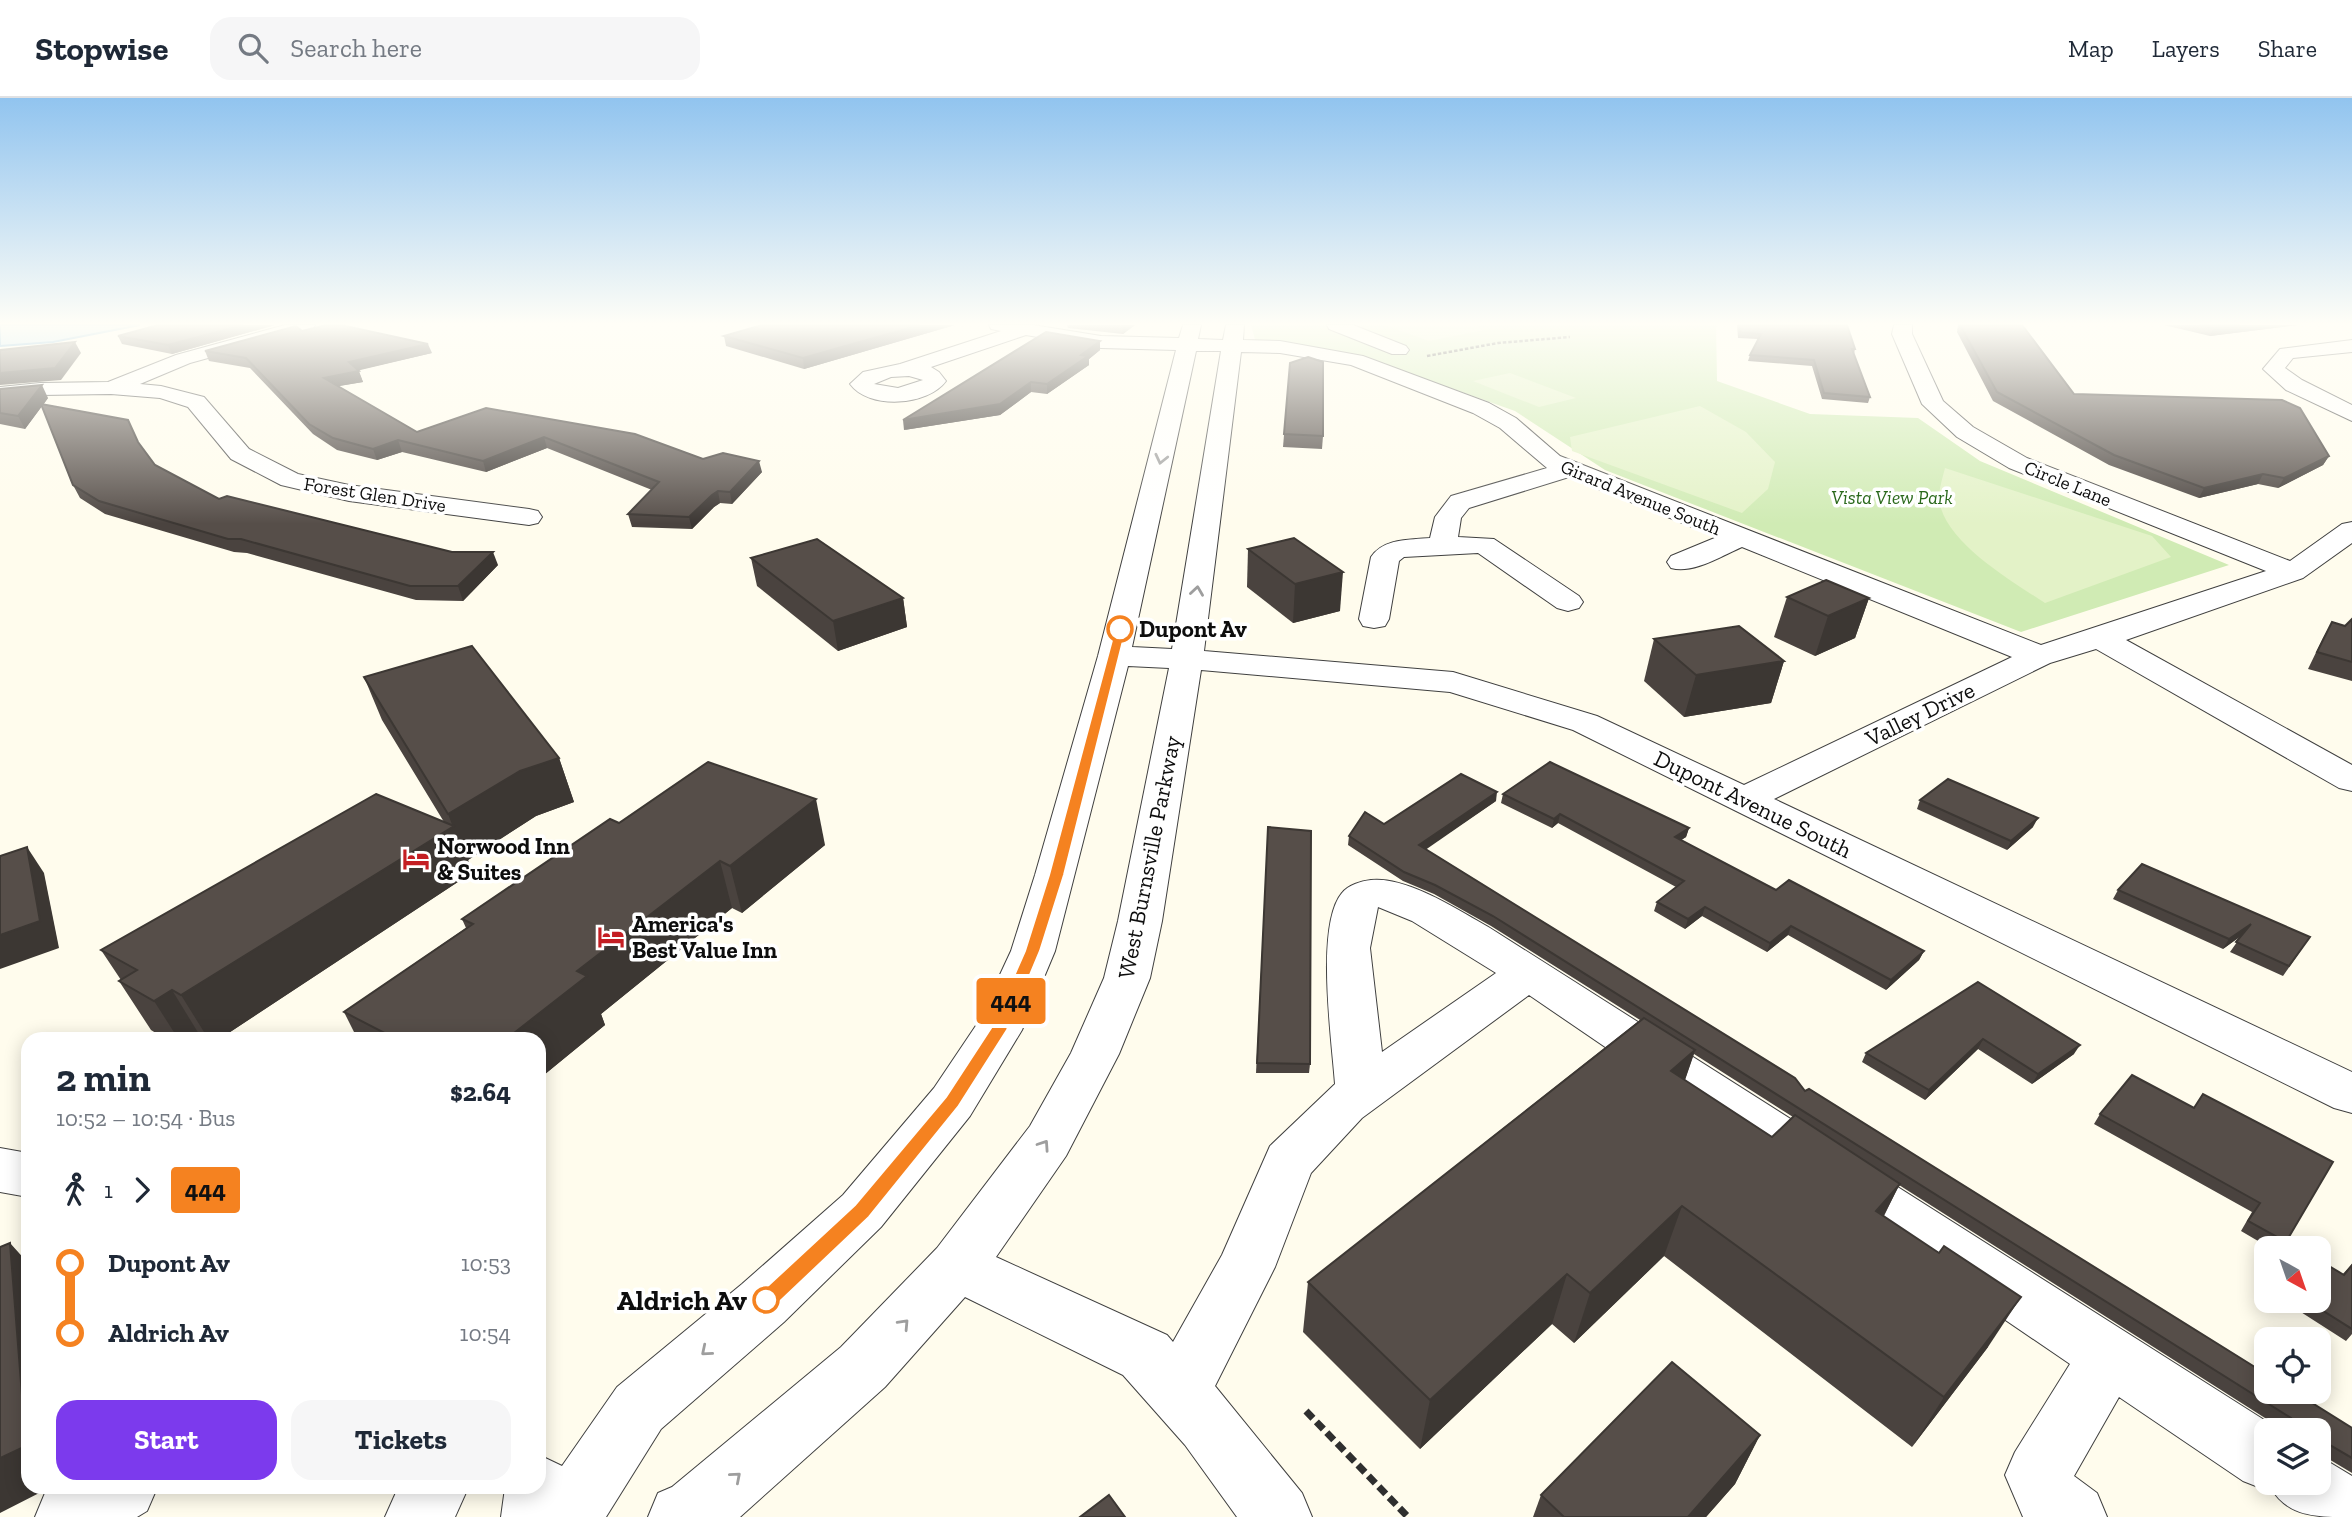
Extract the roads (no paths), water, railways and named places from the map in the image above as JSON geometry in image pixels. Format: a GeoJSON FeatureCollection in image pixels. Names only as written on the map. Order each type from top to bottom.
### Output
{"type":"FeatureCollection","features":[{"type":"Feature","properties":{"kind":"street","name":"Forest Glen Drive"},"geometry":{"type":"LineString","coordinates":[[0,393],[18,391]]}},
{"type":"Feature","properties":{"kind":"street","name":"Forest Glen Drive"},"geometry":{"type":"LineString","coordinates":[[151,391],[196,402],[240,454],[290,480],[349,493],[529,517]]}},
{"type":"Feature","properties":{"kind":"street"},"geometry":{"type":"LineString","coordinates":[[567,1517],[639,1408],[763,1303],[862,1211],[952,1102],[998,1030],[1032,951],[1056,875],[1114,656],[1177,391]]}},
{"type":"Feature","properties":{"kind":"street","name":"West Burnsville Parkway"},"geometry":{"type":"LineString","coordinates":[[682,1517],[695,1512],[863,1367],[957,1266],[1048,1141],[1095,1055],[1127,978],[1187,659],[1226,391]]}},
{"type":"Feature","properties":{"kind":"street","name":"Girard Avenue South"},"geometry":{"type":"LineString","coordinates":[[1452,391],[1508,424],[1551,461],[2039,656]]}},
{"type":"Feature","properties":{"kind":"street","name":"Circle Lane"},"geometry":{"type":"LineString","coordinates":[[1927,391],[1933,404],[1965,432],[2018,463],[2293,572]]}},
{"type":"Feature","properties":{"kind":"street"},"geometry":{"type":"LineString","coordinates":[[2305,391],[2352,414]]}},
{"type":"Feature","properties":{"kind":"street"},"geometry":{"type":"LineString","coordinates":[[1442,546],[1448,517],[1460,502],[1569,469]]}},
{"type":"Feature","properties":{"kind":"street","name":"Valley Drive"},"geometry":{"type":"LineString","coordinates":[[1745,799],[2039,656],[2293,572],[2352,530]]}},
{"type":"Feature","properties":{"kind":"street"},"geometry":{"type":"LineString","coordinates":[[1681,562],[1742,537]]}},
{"type":"Feature","properties":{"kind":"street"},"geometry":{"type":"LineString","coordinates":[[1374,619],[1385,557],[1397,549],[1484,545],[1568,602]]}},
{"type":"Feature","properties":{"kind":"street"},"geometry":{"type":"LineString","coordinates":[[2100,638],[2352,780]]}},
{"type":"Feature","properties":{"kind":"street","name":"Dupont Avenue South"},"geometry":{"type":"LineString","coordinates":[[1114,656],[1187,659],[1453,682],[1585,723],[2352,1094]]}},
{"type":"Feature","properties":{"kind":"street"},"geometry":{"type":"LineString","coordinates":[[1361,1092],[1348,948],[1357,901],[1372,893],[1399,898],[1528,973],[2254,1450]]}},
{"type":"Feature","properties":{"kind":"street"},"geometry":{"type":"LineString","coordinates":[[1179,1392],[1246,1267],[1289,1161],[1344,1104],[1528,973]]}},
{"type":"Feature","properties":{"kind":"street"},"geometry":{"type":"LineString","coordinates":[[0,1171],[21,1174]]}},
{"type":"Feature","properties":{"kind":"street"},"geometry":{"type":"LineString","coordinates":[[957,1266],[1145,1355],[1207,1423],[1278,1517]]}},
{"type":"Feature","properties":{"kind":"street"},"geometry":{"type":"LineString","coordinates":[[2074,1517],[2049,1499],[2039,1475],[2110,1355]]}},
{"type":"Feature","properties":{"kind":"street"},"geometry":{"type":"LineString","coordinates":[[69,1517],[113,1494]]}},
{"type":"Feature","properties":{"kind":"street"},"geometry":{"type":"LineString","coordinates":[[419,1517],[432,1494]]}},
{"type":"Feature","properties":{"kind":"street"},"geometry":{"type":"LineString","coordinates":[[535,1517],[537,1494]]}},
{"type":"Feature","properties":{"kind":"street"},"geometry":{"type":"LineString","coordinates":[[2322,1495],[2352,1515]]}},
{"type":"Feature","properties":{"kind":"place","name":"Dupont Av"},"geometry":{"type":"Point","coordinates":[1120,629]}},
{"type":"Feature","properties":{"kind":"place","name":"Norwood Inn & Suites"},"geometry":{"type":"Point","coordinates":[416,859]}},
{"type":"Feature","properties":{"kind":"place","name":"America's Best Value Inn"},"geometry":{"type":"Point","coordinates":[611,937]}},
{"type":"Feature","properties":{"kind":"place","name":"Aldrich Av"},"geometry":{"type":"Point","coordinates":[766,1300]}},
{"type":"Feature","properties":{"kind":"park label","name":"Vista View Park"},"geometry":{"type":"Point","coordinates":[1892,497]}}]}
